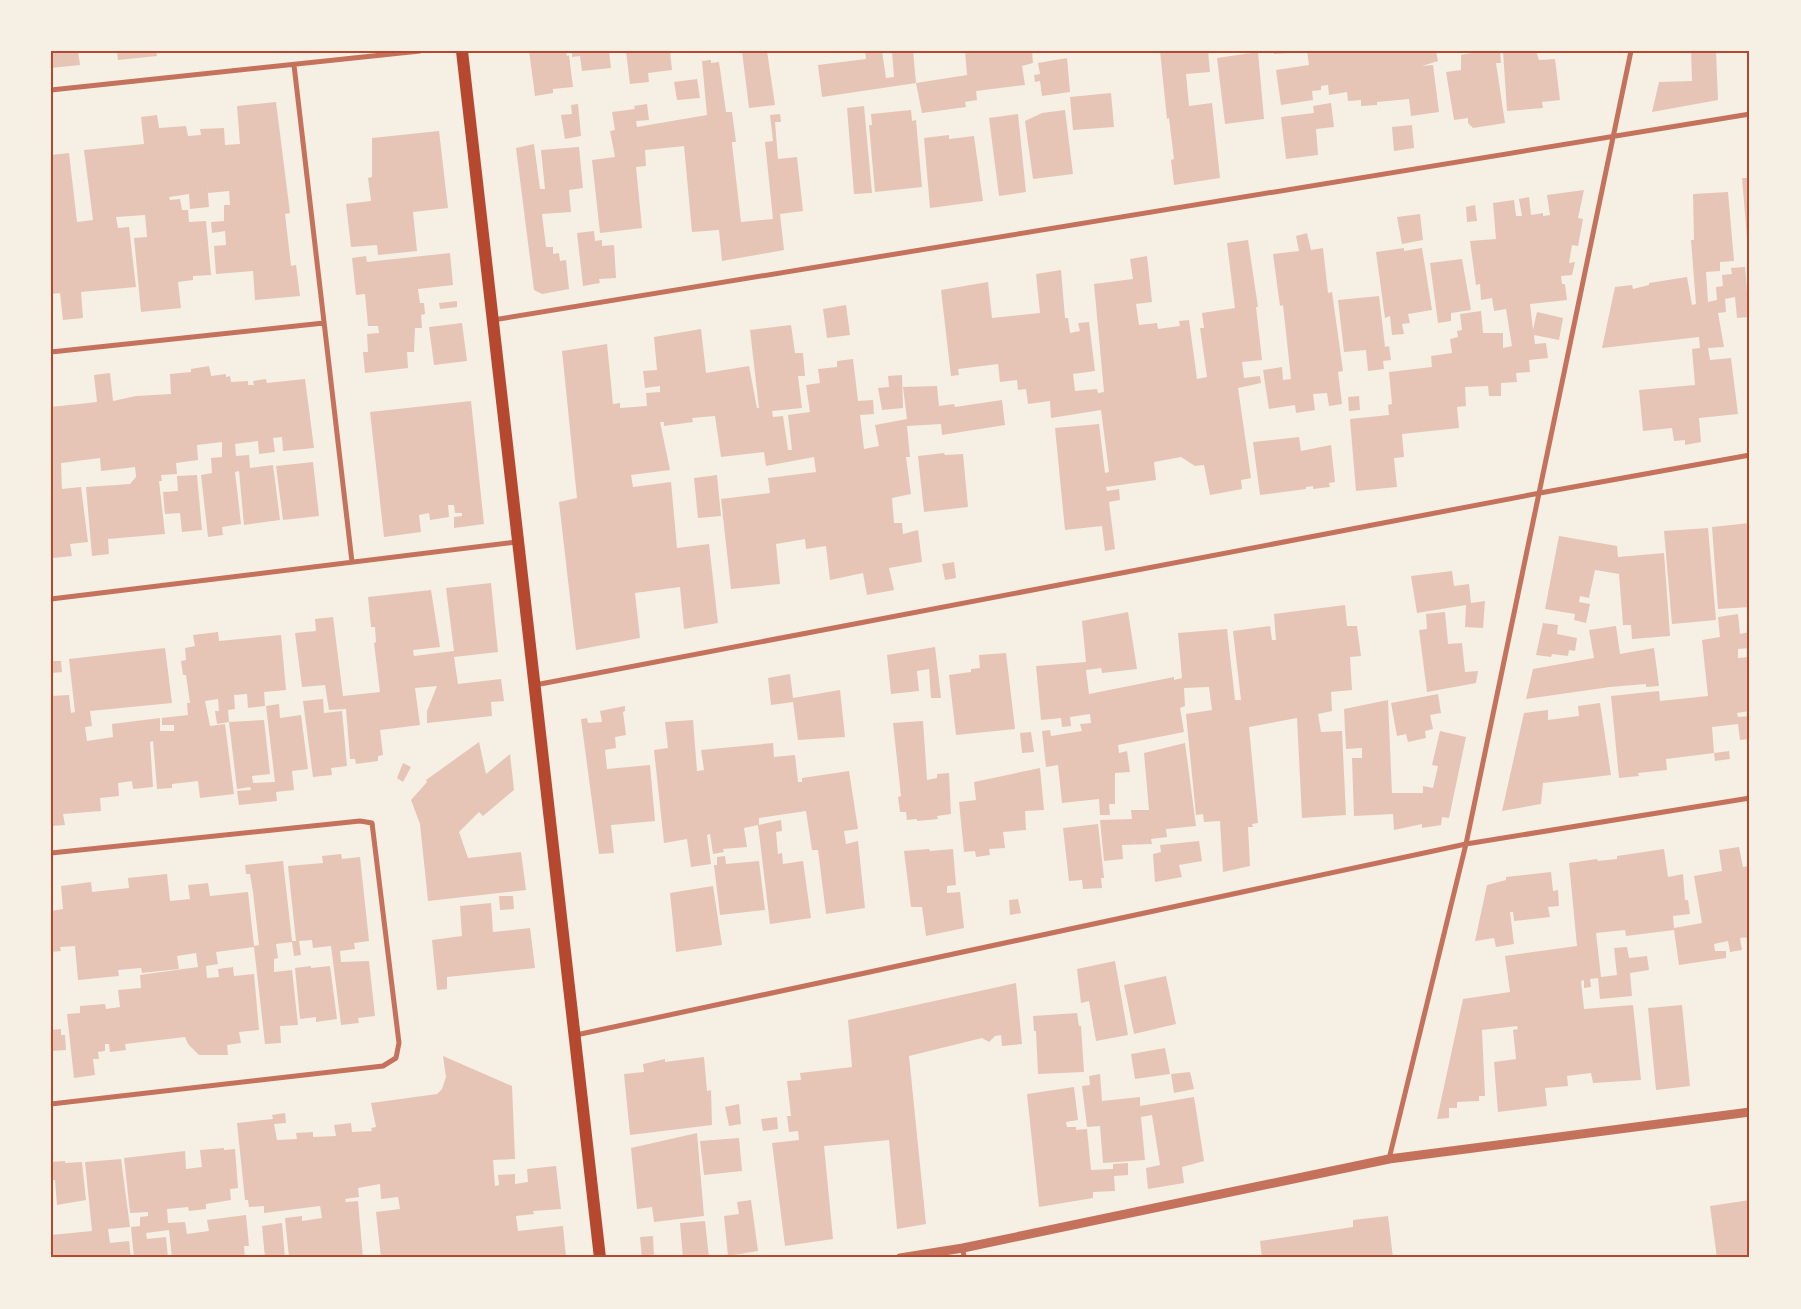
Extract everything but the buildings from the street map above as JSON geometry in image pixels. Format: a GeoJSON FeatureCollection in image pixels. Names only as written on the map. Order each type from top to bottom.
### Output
{"type":"FeatureCollection","features":[{"type":"Feature","properties":{"kind":"main road"},"geometry":{"type":"LineString","coordinates":[[462,51],[600,1258]]}},
{"type":"Feature","properties":{"kind":"street"},"geometry":{"type":"LineString","coordinates":[[51,90],[420,51]]}},
{"type":"Feature","properties":{"kind":"street"},"geometry":{"type":"LineString","coordinates":[[1389,1159],[1466,844],[1631,51]]}},
{"type":"Feature","properties":{"kind":"street"},"geometry":{"type":"LineString","coordinates":[[294,64],[352,562]]}},
{"type":"Feature","properties":{"kind":"street"},"geometry":{"type":"LineString","coordinates":[[493,320],[1750,114]]}},
{"type":"Feature","properties":{"kind":"street"},"geometry":{"type":"LineString","coordinates":[[51,352],[324,323]]}},
{"type":"Feature","properties":{"kind":"street"},"geometry":{"type":"LineString","coordinates":[[535,685],[1540,493],[1750,455]]}},
{"type":"Feature","properties":{"kind":"street"},"geometry":{"type":"LineString","coordinates":[[51,599],[518,542]]}},
{"type":"Feature","properties":{"kind":"street"},"geometry":{"type":"LineString","coordinates":[[575,1035],[1466,844],[1750,798]]}},
{"type":"Feature","properties":{"kind":"street"},"geometry":{"type":"LineString","coordinates":[[51,853],[360,821],[372,823],[399,1043],[396,1058],[383,1066],[51,1104]]}},
{"type":"Feature","properties":{"kind":"street"},"geometry":{"type":"LineString","coordinates":[[900,1258],[963,1248],[1389,1159],[1750,1112]]}},
{"type":"Feature","properties":{"kind":"street"},"geometry":{"type":"LineString","coordinates":[[963,1248],[964,1258]]}}]}
